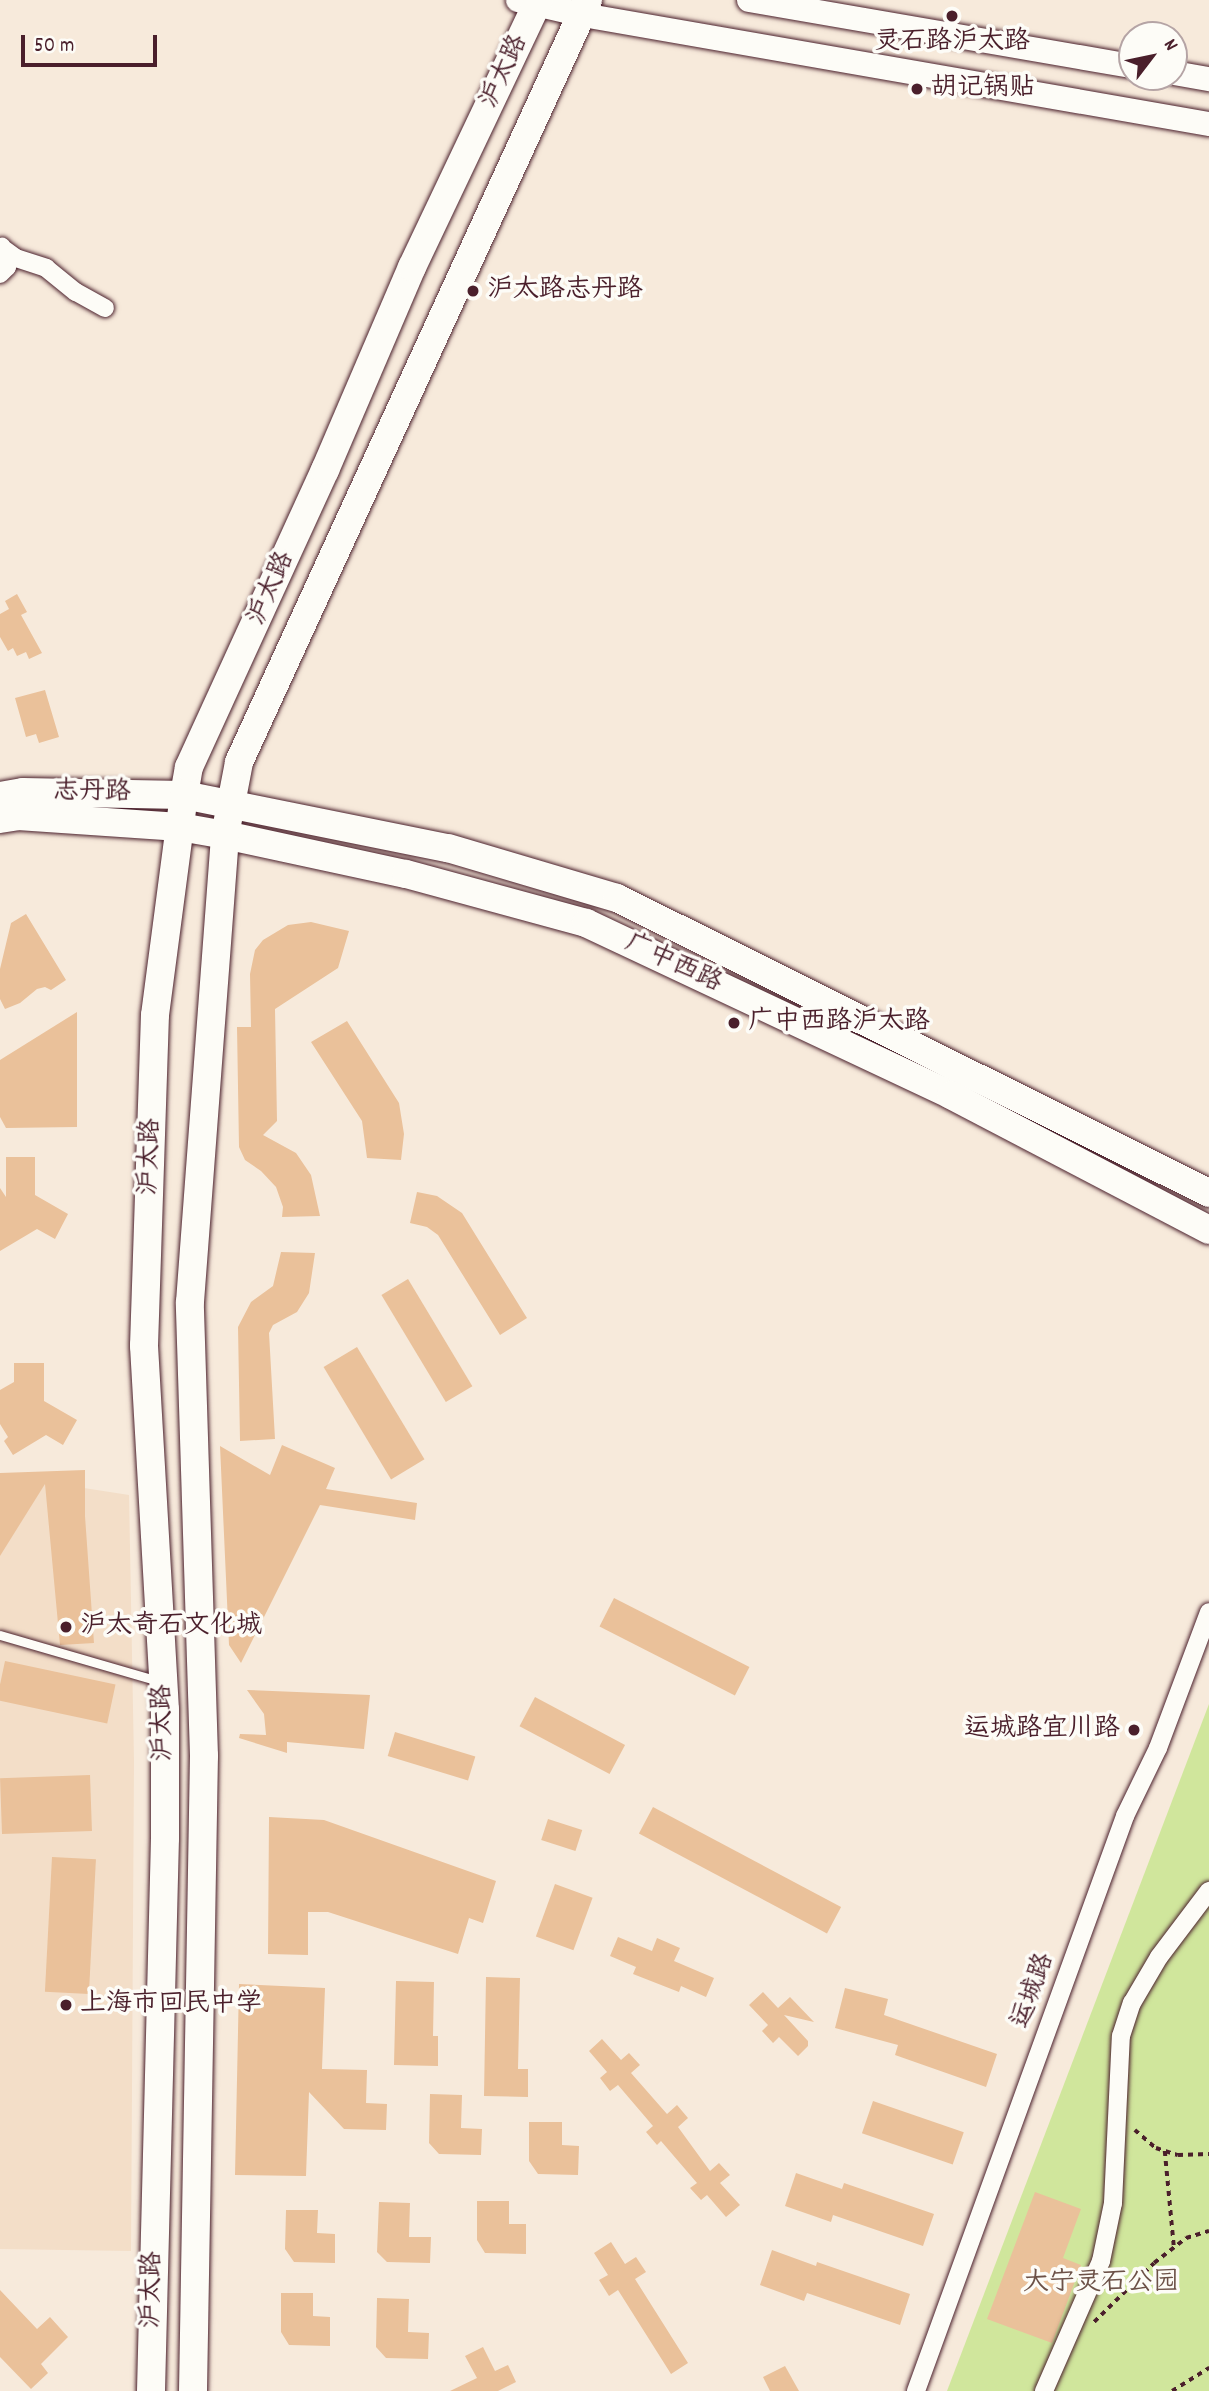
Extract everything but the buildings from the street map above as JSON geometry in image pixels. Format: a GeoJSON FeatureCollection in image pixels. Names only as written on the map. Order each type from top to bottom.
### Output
{"type":"FeatureCollection","features":[{"type":"Feature","properties":{"kind":"main road"},"geometry":{"type":"LineString","coordinates":[[749,0],[1118,64]]}},
{"type":"Feature","properties":{"kind":"main road"},"geometry":{"type":"LineString","coordinates":[[531,1],[585,8],[1209,124]]}},
{"type":"Feature","properties":{"kind":"main road","name":"沪太路"},"geometry":{"type":"LineString","coordinates":[[151,2391],[165,1838],[163,1683],[145,1346],[155,1015],[184,794],[189,767],[325,470],[531,1]]}},
{"type":"Feature","properties":{"kind":"main road","name":"沪太路"},"geometry":{"type":"LineString","coordinates":[[193,2391],[204,1756],[190,1301],[225,835],[239,762],[448,300],[585,8]]}},
{"type":"Feature","properties":{"kind":"main road"},"geometry":{"type":"LineString","coordinates":[[1188,75],[1209,79]]}},
{"type":"Feature","properties":{"kind":"main road","name":"志丹路"},"geometry":{"type":"LineString","coordinates":[[0,796],[23,792],[184,794]]}},
{"type":"Feature","properties":{"kind":"main road","name":"广中西路"},"geometry":{"type":"LineString","coordinates":[[184,794],[448,848],[617,898],[1209,1194]]}},
{"type":"Feature","properties":{"kind":"main road","name":"志丹路"},"geometry":{"type":"LineString","coordinates":[[0,819],[18,816],[180,827]]}},
{"type":"Feature","properties":{"kind":"main road","name":"广中西路"},"geometry":{"type":"LineString","coordinates":[[180,827],[406,874],[586,923],[951,1095],[1209,1230]]}},
{"type":"Feature","properties":{"kind":"street"},"geometry":{"type":"LineString","coordinates":[[0,274],[7,267],[2,247]]}},
{"type":"Feature","properties":{"kind":"street"},"geometry":{"type":"LineString","coordinates":[[2,247],[16,258],[46,268],[76,292],[105,308]]}},
{"type":"Feature","properties":{"kind":"street","name":"运城路"},"geometry":{"type":"LineString","coordinates":[[916,2391],[1125,1816],[1158,1748],[1209,1612]]}},
{"type":"Feature","properties":{"kind":"street"},"geometry":{"type":"LineString","coordinates":[[1044,2391],[1101,2261],[1113,2203],[1121,2036],[1132,2003],[1159,1957],[1209,1891]]}},
{"type":"Feature","properties":{"kind":"lane"},"geometry":{"type":"LineString","coordinates":[[0,1635],[163,1683]]}},
{"type":"Feature","properties":{"kind":"path"},"geometry":{"type":"LineString","coordinates":[[1119,2117],[1156,2148],[1178,2155],[1209,2154]]}},
{"type":"Feature","properties":{"kind":"path"},"geometry":{"type":"LineString","coordinates":[[1165,2151],[1174,2247]]}},
{"type":"Feature","properties":{"kind":"path"},"geometry":{"type":"LineString","coordinates":[[1087,2329],[1174,2247],[1186,2238],[1209,2231]]}},
{"type":"Feature","properties":{"kind":"path"},"geometry":{"type":"LineString","coordinates":[[1172,2391],[1209,2368]]}},
{"type":"Feature","properties":{"kind":"shaded area","name":"上海市回民中学"},"geometry":{"type":"Polygon","coordinates":[[[0,1475],[129,1495],[134,1761],[131,2251],[0,2249],[0,1475]]]}},
{"type":"Feature","properties":{"kind":"green space","name":"大宁灵石公园"},"geometry":{"type":"Polygon","coordinates":[[[1209,1704],[1209,2391],[947,2391],[1209,1704]]]}},
{"type":"Feature","properties":{"kind":"place","name":"灵石路沪太路"},"geometry":{"type":"Point","coordinates":[952,16]}},
{"type":"Feature","properties":{"kind":"place","name":"胡记锅贴"},"geometry":{"type":"Point","coordinates":[917,89]}},
{"type":"Feature","properties":{"kind":"place","name":"沪太路志丹路"},"geometry":{"type":"Point","coordinates":[473,291]}},
{"type":"Feature","properties":{"kind":"place","name":"广中西路沪太路"},"geometry":{"type":"Point","coordinates":[734,1023]}},
{"type":"Feature","properties":{"kind":"place","name":"沪太奇石文化城"},"geometry":{"type":"Point","coordinates":[66,1627]}},
{"type":"Feature","properties":{"kind":"place","name":"运城路宜川路"},"geometry":{"type":"Point","coordinates":[1134,1730]}},
{"type":"Feature","properties":{"kind":"place","name":"上海市回民中学"},"geometry":{"type":"Point","coordinates":[66,2005]}}]}
